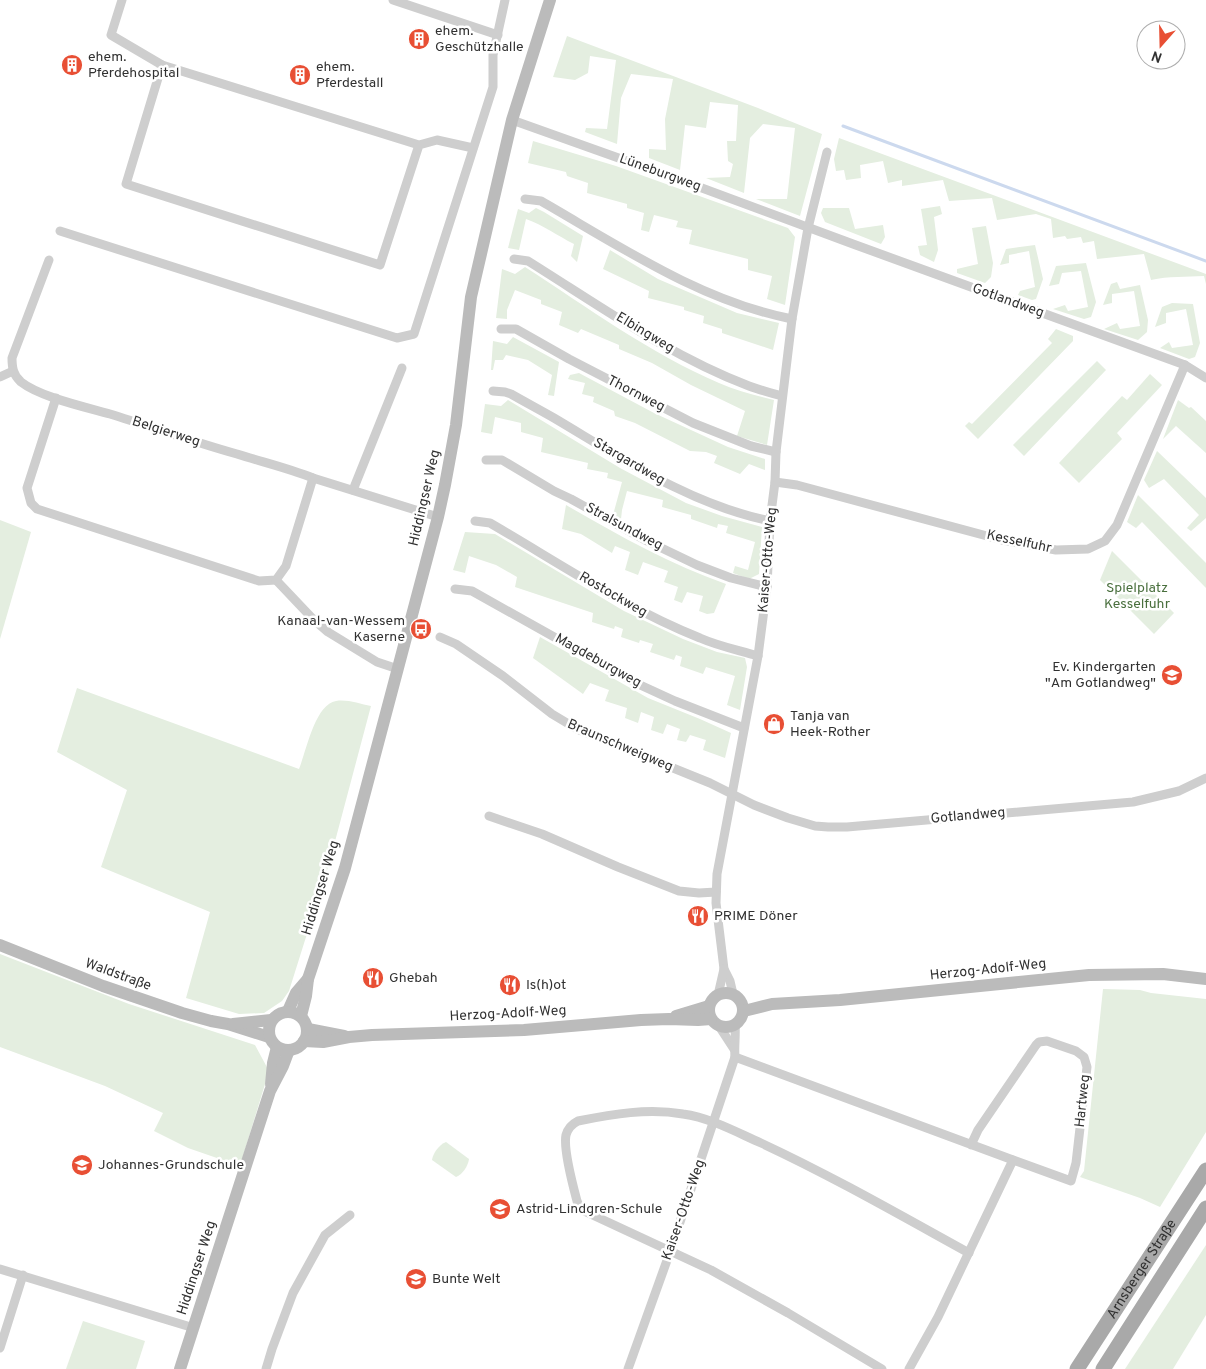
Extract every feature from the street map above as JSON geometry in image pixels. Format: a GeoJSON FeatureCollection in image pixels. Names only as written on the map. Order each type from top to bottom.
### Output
{"type":"FeatureCollection","features":[{"type":"Feature","properties":{"kind":"main road","name":"Hiddingser Weg"},"geometry":{"type":"LineString","coordinates":[[301,1016],[308,979],[344,868],[446,485],[456,425],[471,298],[512,120],[550,0]]}},
{"type":"Feature","properties":{"kind":"main road","name":"Waldstraße"},"geometry":{"type":"LineString","coordinates":[[0,945],[103,986],[197,1018],[228,1024],[279,1044]]}},
{"type":"Feature","properties":{"kind":"main road","name":"Herzog-Adolf-Weg"},"geometry":{"type":"LineString","coordinates":[[718,995],[723,993],[739,1002],[772,1004],[840,1000],[1089,975],[1163,974],[1206,979]]}},
{"type":"Feature","properties":{"kind":"main road","name":"Hiddingser Weg"},"geometry":{"type":"LineString","coordinates":[[288,1011],[296,993],[308,979]]}},
{"type":"Feature","properties":{"kind":"main road"},"geometry":{"type":"LineString","coordinates":[[713,1017],[714,998],[718,995]]}},
{"type":"Feature","properties":{"kind":"main road"},"geometry":{"type":"LineString","coordinates":[[735,1025],[743,1017],[739,1002]]}},
{"type":"Feature","properties":{"kind":"main road"},"geometry":{"type":"LineString","coordinates":[[281,1012],[294,1012],[301,1016],[308,1029],[304,1042],[300,1046],[279,1044],[268,1031],[271,1020],[281,1012]]}},
{"type":"Feature","properties":{"kind":"main road","name":"Herzog-Adolf-Weg"},"geometry":{"type":"LineString","coordinates":[[304,1042],[323,1042],[349,1037],[524,1030],[593,1023],[713,1017],[724,1028],[735,1025]]}},
{"type":"Feature","properties":{"kind":"main road","name":"Waldstraße"},"geometry":{"type":"LineString","coordinates":[[228,1024],[271,1020]]}},
{"type":"Feature","properties":{"kind":"main road","name":"Herzog-Adolf-Weg"},"geometry":{"type":"LineString","coordinates":[[308,1029],[349,1037]]}},
{"type":"Feature","properties":{"kind":"main road","name":"Hiddingser Weg"},"geometry":{"type":"LineString","coordinates":[[180,1369],[270,1091],[273,1064],[279,1044]]}},
{"type":"Feature","properties":{"kind":"main road","name":"Arnsberger Straße"},"geometry":{"type":"LineString","coordinates":[[1077,1369],[1206,1170]]}},
{"type":"Feature","properties":{"kind":"main road","name":"Arnsberger Straße"},"geometry":{"type":"LineString","coordinates":[[1103,1369],[1206,1208]]}},
{"type":"Feature","properties":{"kind":"street"},"geometry":{"type":"LineString","coordinates":[[122,0],[111,34],[162,65],[419,145],[438,140],[473,148]]}},
{"type":"Feature","properties":{"kind":"street"},"geometry":{"type":"LineString","coordinates":[[393,0],[498,34]]}},
{"type":"Feature","properties":{"kind":"street"},"geometry":{"type":"LineString","coordinates":[[60,231],[397,338],[414,334],[493,87],[493,55],[505,0]]}},
{"type":"Feature","properties":{"kind":"street"},"geometry":{"type":"LineString","coordinates":[[162,65],[126,184],[380,266],[419,145]]}},
{"type":"Feature","properties":{"kind":"street","name":"Lüneburgweg"},"geometry":{"type":"LineString","coordinates":[[512,120],[683,180],[808,228]]}},
{"type":"Feature","properties":{"kind":"street","name":"Kaiser-Otto-Weg"},"geometry":{"type":"LineString","coordinates":[[718,995],[724,969],[716,892],[720,858],[758,656],[767,587],[776,452],[792,318],[808,228],[827,152]]}},
{"type":"Feature","properties":{"kind":"street"},"geometry":{"type":"LineString","coordinates":[[525,199],[541,201],[642,260],[719,297],[772,315],[792,318]]}},
{"type":"Feature","properties":{"kind":"street","name":"Gotlandweg"},"geometry":{"type":"LineString","coordinates":[[808,228],[1184,365],[1206,378]]}},
{"type":"Feature","properties":{"kind":"street","name":"Elbingweg"},"geometry":{"type":"LineString","coordinates":[[514,259],[528,261],[638,331],[687,358],[743,383],[782,396]]}},
{"type":"Feature","properties":{"kind":"street"},"geometry":{"type":"LineString","coordinates":[[0,377],[13,372],[12,358],[49,260]]}},
{"type":"Feature","properties":{"kind":"street","name":"Thornweg"},"geometry":{"type":"LineString","coordinates":[[501,329],[516,329],[586,368],[693,423],[751,446],[776,452]]}},
{"type":"Feature","properties":{"kind":"street","name":"Kesselfuhr"},"geometry":{"type":"LineString","coordinates":[[775,482],[797,485],[1002,540],[1056,550],[1088,549],[1105,541],[1117,525],[1184,365]]}},
{"type":"Feature","properties":{"kind":"street"},"geometry":{"type":"LineString","coordinates":[[353,490],[402,368]]}},
{"type":"Feature","properties":{"kind":"street","name":"Belgierweg"},"geometry":{"type":"LineString","coordinates":[[13,372],[19,381],[56,398],[294,470],[313,478],[438,517]]}},
{"type":"Feature","properties":{"kind":"street","name":"Stargardweg"},"geometry":{"type":"LineString","coordinates":[[494,391],[505,392],[519,399],[643,471],[684,492],[745,516],[770,521]]}},
{"type":"Feature","properties":{"kind":"street"},"geometry":{"type":"LineString","coordinates":[[56,398],[28,488],[31,503],[37,510],[259,580],[276,580],[328,632],[377,662],[398,669]]}},
{"type":"Feature","properties":{"kind":"street","name":"Stralsundweg"},"geometry":{"type":"LineString","coordinates":[[486,460],[502,460],[554,491],[647,541],[697,565],[731,578],[767,587]]}},
{"type":"Feature","properties":{"kind":"street"},"geometry":{"type":"LineString","coordinates":[[276,580],[286,566],[313,478]]}},
{"type":"Feature","properties":{"kind":"street","name":"Rostockweg"},"geometry":{"type":"LineString","coordinates":[[475,520],[490,523],[625,602],[670,626],[712,643],[758,656]]}},
{"type":"Feature","properties":{"kind":"street","name":"Magdeburgweg"},"geometry":{"type":"LineString","coordinates":[[455,590],[472,591],[655,692],[744,728]]}},
{"type":"Feature","properties":{"kind":"street","name":"Braunschweigweg"},"geometry":{"type":"LineString","coordinates":[[440,637],[456,644],[571,726],[732,794]]}},
{"type":"Feature","properties":{"kind":"street","name":"Gotlandweg"},"geometry":{"type":"LineString","coordinates":[[732,794],[754,805],[815,826],[847,827],[1133,802],[1180,791],[1206,778]]}},
{"type":"Feature","properties":{"kind":"street"},"geometry":{"type":"LineString","coordinates":[[489,816],[542,834],[679,891],[716,892]]}},
{"type":"Feature","properties":{"kind":"street","name":"Kaiser-Otto-Weg"},"geometry":{"type":"LineString","coordinates":[[724,969],[739,1002]]}},
{"type":"Feature","properties":{"kind":"street"},"geometry":{"type":"LineString","coordinates":[[713,1017],[735,1053]]}},
{"type":"Feature","properties":{"kind":"street","name":"Kaiser-Otto-Weg"},"geometry":{"type":"LineString","coordinates":[[628,1369],[670,1252],[735,1053],[735,1025]]}},
{"type":"Feature","properties":{"kind":"street","name":"Hartweg"},"geometry":{"type":"LineString","coordinates":[[735,1053],[971,1145],[1072,1181],[1076,1163],[1087,1066],[1084,1057],[1047,1041],[1039,1042],[978,1130],[971,1145]]}},
{"type":"Feature","properties":{"kind":"street"},"geometry":{"type":"LineString","coordinates":[[882,1369],[711,1270],[584,1212],[579,1206],[565,1142],[569,1128],[578,1121],[634,1112],[683,1114],[713,1122],[788,1156],[882,1204],[969,1253]]}},
{"type":"Feature","properties":{"kind":"street"},"geometry":{"type":"LineString","coordinates":[[909,1369],[938,1317],[1013,1160]]}},
{"type":"Feature","properties":{"kind":"street"},"geometry":{"type":"LineString","coordinates":[[268,1369],[272,1349],[292,1293],[324,1235],[350,1215]]}},
{"type":"Feature","properties":{"kind":"street"},"geometry":{"type":"LineString","coordinates":[[0,1269],[194,1328]]}},
{"type":"Feature","properties":{"kind":"street"},"geometry":{"type":"LineString","coordinates":[[0,1348],[23,1275]]}},
{"type":"Feature","properties":{"kind":"green space"},"geometry":{"type":"Polygon","coordinates":[[[567,36],[822,134],[800,216],[756,199],[787,199],[795,128],[763,124],[750,138],[744,193],[706,178],[730,177],[733,164],[728,161],[727,141],[736,141],[738,105],[710,102],[706,128],[685,125],[680,170],[649,158],[649,149],[666,150],[665,119],[673,79],[631,74],[621,98],[617,144],[585,132],[586,128],[607,129],[616,60],[590,56],[588,73],[575,80],[553,77],[567,36]]]}},
{"type":"Feature","properties":{"kind":"green space"},"geometry":{"type":"Polygon","coordinates":[[[839,138],[1206,274],[1206,284],[1204,276],[1151,280],[1144,254],[1097,259],[1094,241],[1083,243],[1081,237],[1067,239],[1065,236],[1053,238],[1051,219],[1036,214],[997,220],[992,198],[949,201],[943,180],[902,186],[902,180],[888,183],[883,161],[860,165],[861,178],[846,180],[844,170],[836,171],[834,159],[839,138]]]}},
{"type":"Feature","properties":{"kind":"green space"},"geometry":{"type":"Polygon","coordinates":[[[533,141],[616,166],[788,228],[795,237],[785,305],[767,299],[772,276],[748,270],[748,259],[689,244],[692,230],[676,227],[678,221],[654,215],[649,232],[641,230],[644,213],[627,208],[627,204],[587,193],[588,183],[567,176],[566,172],[528,163],[533,141]]]}},
{"type":"Feature","properties":{"kind":"green space"},"geometry":{"type":"Polygon","coordinates":[[[940,206],[942,214],[934,217],[938,250],[934,262],[920,255],[918,246],[927,245],[921,209],[940,206]]]}},
{"type":"Feature","properties":{"kind":"green space"},"geometry":{"type":"Polygon","coordinates":[[[536,208],[583,236],[577,262],[571,256],[574,244],[526,219],[519,250],[508,248],[518,209],[529,213],[536,208]]]}},
{"type":"Feature","properties":{"kind":"green space"},"geometry":{"type":"Polygon","coordinates":[[[823,208],[849,208],[855,229],[883,225],[885,237],[881,244],[825,222],[821,213],[823,208]]]}},
{"type":"Feature","properties":{"kind":"green space"},"geometry":{"type":"Polygon","coordinates":[[[986,226],[993,263],[991,277],[985,283],[957,273],[957,269],[978,264],[972,228],[986,226]]]}},
{"type":"Feature","properties":{"kind":"green space"},"geometry":{"type":"Polygon","coordinates":[[[1035,245],[1043,279],[1036,299],[1032,300],[1018,295],[1020,291],[1035,287],[1029,251],[1009,255],[1009,263],[1000,265],[1006,249],[1035,245]]]}},
{"type":"Feature","properties":{"kind":"green space"},"geometry":{"type":"Polygon","coordinates":[[[610,250],[658,279],[737,313],[779,323],[773,350],[722,333],[722,329],[703,323],[704,316],[684,310],[684,307],[648,298],[649,291],[603,269],[610,250]]]}},
{"type":"Feature","properties":{"kind":"green space"},"geometry":{"type":"Polygon","coordinates":[[[1086,263],[1096,302],[1091,317],[1084,319],[1053,309],[1065,305],[1068,311],[1088,307],[1081,271],[1062,273],[1059,284],[1049,286],[1056,266],[1086,263]]]}},
{"type":"Feature","properties":{"kind":"green space"},"geometry":{"type":"Polygon","coordinates":[[[525,267],[620,329],[669,358],[726,386],[774,400],[767,445],[737,436],[745,411],[691,385],[652,363],[619,349],[619,345],[581,329],[578,333],[559,325],[562,312],[541,304],[541,300],[515,290],[507,310],[507,319],[496,318],[502,269],[515,274],[525,267]]]}},
{"type":"Feature","properties":{"kind":"green space"},"geometry":{"type":"Polygon","coordinates":[[[1117,282],[1120,289],[1140,285],[1148,320],[1147,332],[1138,340],[1104,329],[1117,323],[1120,329],[1140,326],[1134,291],[1112,294],[1112,303],[1103,305],[1111,284],[1117,282]]]}},
{"type":"Feature","properties":{"kind":"green space"},"geometry":{"type":"Polygon","coordinates":[[[1172,303],[1193,304],[1200,343],[1195,357],[1189,359],[1160,348],[1169,342],[1172,348],[1193,345],[1186,309],[1166,313],[1166,323],[1155,327],[1162,307],[1172,303]]]}},
{"type":"Feature","properties":{"kind":"green space"},"geometry":{"type":"Polygon","coordinates":[[[1056,329],[1073,336],[1073,341],[978,439],[965,426],[969,422],[972,424],[1052,343],[1048,339],[1056,329]]]}},
{"type":"Feature","properties":{"kind":"green space"},"geometry":{"type":"Polygon","coordinates":[[[513,337],[559,362],[554,396],[548,395],[552,375],[528,360],[506,355],[503,360],[495,360],[493,370],[491,370],[493,341],[507,344],[513,337]]]}},
{"type":"Feature","properties":{"kind":"green space"},"geometry":{"type":"Polygon","coordinates":[[[1097,361],[1106,370],[1024,456],[1013,445],[1097,361]]]}},
{"type":"Feature","properties":{"kind":"green space"},"geometry":{"type":"Polygon","coordinates":[[[579,373],[654,413],[728,447],[765,459],[765,470],[749,464],[740,474],[714,463],[717,456],[706,452],[690,451],[635,423],[615,416],[614,411],[593,402],[594,397],[582,394],[585,383],[568,379],[570,375],[579,373]]]}},
{"type":"Feature","properties":{"kind":"green space"},"geometry":{"type":"Polygon","coordinates":[[[1150,374],[1162,385],[1117,433],[1122,439],[1079,483],[1059,463],[1122,396],[1127,400],[1150,374]]]}},
{"type":"Feature","properties":{"kind":"green space"},"geometry":{"type":"Polygon","coordinates":[[[508,400],[620,468],[686,503],[722,516],[762,527],[759,574],[749,579],[733,573],[735,566],[748,570],[755,542],[726,533],[728,526],[718,524],[717,528],[691,519],[691,515],[662,507],[663,500],[627,491],[621,519],[613,515],[622,482],[607,478],[608,473],[587,469],[588,463],[541,452],[543,438],[521,432],[521,423],[495,417],[492,434],[481,432],[485,404],[501,406],[508,400]]]}},
{"type":"Feature","properties":{"kind":"green space"},"geometry":{"type":"Polygon","coordinates":[[[1178,400],[1189,408],[1191,407],[1206,421],[1206,453],[1176,426],[1163,439],[1178,400]]]}},
{"type":"Feature","properties":{"kind":"green space"},"geometry":{"type":"Polygon","coordinates":[[[1157,451],[1206,498],[1206,518],[1191,531],[1187,528],[1199,515],[1164,479],[1149,488],[1144,480],[1157,451]]]}},
{"type":"Feature","properties":{"kind":"green space"},"geometry":{"type":"Polygon","coordinates":[[[1138,495],[1206,563],[1206,588],[1142,522],[1136,528],[1127,522],[1138,495]]]}},
{"type":"Feature","properties":{"kind":"green space"},"geometry":{"type":"Polygon","coordinates":[[[566,505],[664,558],[726,584],[714,613],[707,614],[699,611],[703,596],[687,592],[682,603],[674,600],[678,587],[664,582],[668,571],[643,562],[638,575],[625,570],[630,552],[615,546],[612,553],[581,534],[562,529],[566,505]]]}},
{"type":"Feature","properties":{"kind":"green space"},"geometry":{"type":"Polygon","coordinates":[[[0,520],[31,532],[0,639],[0,520]]]}},
{"type":"Feature","properties":{"kind":"green space"},"geometry":{"type":"Polygon","coordinates":[[[465,532],[495,534],[624,611],[683,639],[717,652],[745,658],[747,667],[740,710],[727,705],[735,676],[706,667],[703,674],[680,666],[682,657],[676,655],[674,660],[650,652],[653,644],[640,640],[639,643],[621,637],[623,629],[615,626],[614,629],[592,622],[593,613],[515,587],[517,577],[496,565],[469,556],[465,573],[453,570],[465,532]]]}},
{"type":"Feature","properties":{"kind":"green space","name":"Spielplatz Kesselfuhr"},"geometry":{"type":"Polygon","coordinates":[[[1112,551],[1174,613],[1154,634],[1100,580],[1112,551]]]}},
{"type":"Feature","properties":{"kind":"green space"},"geometry":{"type":"Polygon","coordinates":[[[540,637],[648,698],[731,733],[725,758],[703,750],[706,740],[690,735],[686,742],[677,740],[680,729],[667,724],[663,734],[651,730],[654,717],[641,712],[638,723],[625,718],[627,708],[605,701],[609,690],[590,683],[583,694],[533,658],[540,637]]]}},
{"type":"Feature","properties":{"kind":"green space"},"geometry":{"type":"Polygon","coordinates":[[[77,688],[299,769],[312,730],[322,710],[336,701],[354,702],[371,706],[329,864],[289,991],[282,1001],[264,1013],[239,1014],[186,998],[210,912],[101,867],[127,790],[57,752],[77,688]]]}},
{"type":"Feature","properties":{"kind":"green space"},"geometry":{"type":"Polygon","coordinates":[[[0,954],[129,1004],[255,1045],[269,1071],[240,1166],[188,1148],[154,1131],[163,1113],[105,1086],[0,1047],[0,954]]]}},
{"type":"Feature","properties":{"kind":"green space"},"geometry":{"type":"Polygon","coordinates":[[[1103,989],[1140,990],[1206,999],[1206,1132],[1160,1207],[1080,1177],[1084,1171],[1103,989]]]}},
{"type":"Feature","properties":{"kind":"green space"},"geometry":{"type":"Polygon","coordinates":[[[446,1142],[469,1159],[465,1170],[456,1177],[432,1160],[437,1150],[446,1142]]]}},
{"type":"Feature","properties":{"kind":"green space"},"geometry":{"type":"Polygon","coordinates":[[[1206,1245],[1206,1315],[1173,1369],[1125,1369],[1206,1245]]]}},
{"type":"Feature","properties":{"kind":"green space"},"geometry":{"type":"Polygon","coordinates":[[[83,1321],[145,1341],[136,1369],[66,1369],[83,1321]]]}},
{"type":"Feature","properties":{"kind":"waterway"},"geometry":{"type":"LineString","coordinates":[[843,126],[1206,261]]}},
{"type":"Feature","properties":{"kind":"place","name":"ehem. Geschützhalle"},"geometry":{"type":"Point","coordinates":[419,39]}},
{"type":"Feature","properties":{"kind":"place","name":"ehem. Pferdehospital"},"geometry":{"type":"Point","coordinates":[72,65]}},
{"type":"Feature","properties":{"kind":"place","name":"ehem. Pferdestall"},"geometry":{"type":"Point","coordinates":[300,75]}},
{"type":"Feature","properties":{"kind":"place","name":"Kanaal-van-Wessem Kaserne"},"geometry":{"type":"Point","coordinates":[421,629]}},
{"type":"Feature","properties":{"kind":"place","name":"Ev. Kindergarten \"Am Gotlandweg\""},"geometry":{"type":"Point","coordinates":[1172,675]}},
{"type":"Feature","properties":{"kind":"place","name":"Tanja van Heek-Rother"},"geometry":{"type":"Point","coordinates":[774,724]}},
{"type":"Feature","properties":{"kind":"place","name":"PRIME Döner"},"geometry":{"type":"Point","coordinates":[698,916]}},
{"type":"Feature","properties":{"kind":"place","name":"Ghebah"},"geometry":{"type":"Point","coordinates":[373,978]}},
{"type":"Feature","properties":{"kind":"place","name":"Is(h)ot"},"geometry":{"type":"Point","coordinates":[510,985]}},
{"type":"Feature","properties":{"kind":"place","name":"Johannes-Grundschule"},"geometry":{"type":"Point","coordinates":[82,1165]}},
{"type":"Feature","properties":{"kind":"place","name":"Astrid-Lindgren-Schule"},"geometry":{"type":"Point","coordinates":[500,1209]}},
{"type":"Feature","properties":{"kind":"place","name":"Bunte Welt"},"geometry":{"type":"Point","coordinates":[416,1279]}}]}
